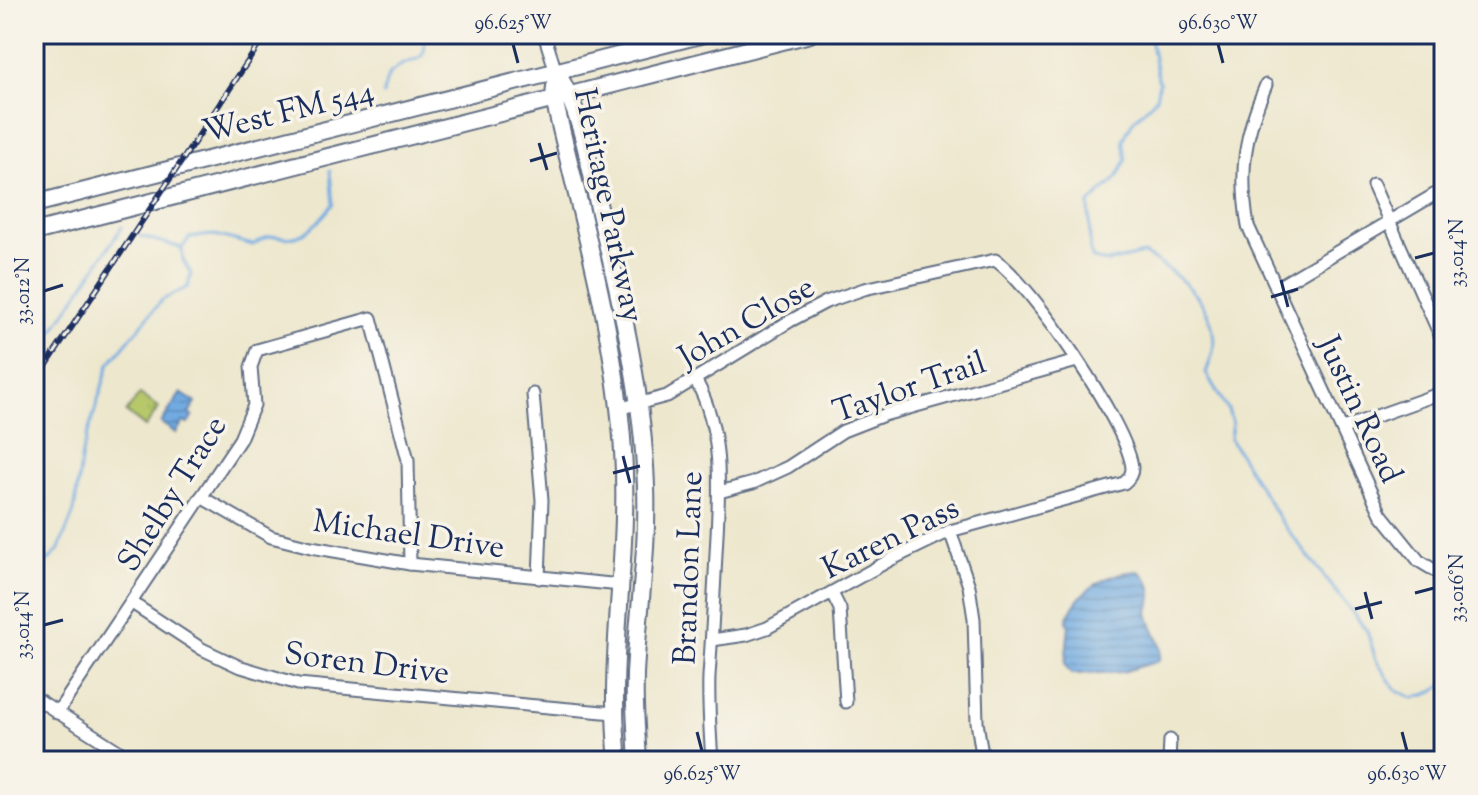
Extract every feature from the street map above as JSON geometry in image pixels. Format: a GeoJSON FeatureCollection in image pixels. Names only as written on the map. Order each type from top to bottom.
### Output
{"type":"FeatureCollection","features":[{"type":"Feature","properties":{"kind":"main road","name":"West FM 544"},"geometry":{"type":"LineString","coordinates":[[34,204],[704,34]]}},
{"type":"Feature","properties":{"kind":"main road","name":"West FM 544"},"geometry":{"type":"LineString","coordinates":[[34,232],[810,34]]}},
{"type":"Feature","properties":{"kind":"main road","name":"Heritage Parkway"},"geometry":{"type":"LineString","coordinates":[[556,72],[639,405],[646,530],[635,660],[634,714],[638,761]]}},
{"type":"Feature","properties":{"kind":"main road","name":"Heritage Parkway"},"geometry":{"type":"LineString","coordinates":[[609,287],[624,489],[614,713],[618,761]]}},
{"type":"Feature","properties":{"kind":"street"},"geometry":{"type":"LineString","coordinates":[[544,34],[556,72]]}},
{"type":"Feature","properties":{"kind":"street","name":"Justin Road"},"geometry":{"type":"LineString","coordinates":[[1266,85],[1253,114],[1242,170],[1242,194],[1248,226],[1381,514],[1419,561],[1444,576]]}},
{"type":"Feature","properties":{"kind":"street"},"geometry":{"type":"LineString","coordinates":[[1373,185],[1444,344]]}},
{"type":"Feature","properties":{"kind":"street"},"geometry":{"type":"LineString","coordinates":[[1276,288],[1444,189]]}},
{"type":"Feature","properties":{"kind":"street","name":"John Close"},"geometry":{"type":"LineString","coordinates":[[618,409],[667,396],[826,302],[864,289],[995,260],[1004,265],[1036,300],[1077,361]]}},
{"type":"Feature","properties":{"kind":"street","name":"Shelby Trace"},"geometry":{"type":"LineString","coordinates":[[57,713],[240,439],[251,414],[255,393],[251,367],[257,350],[371,318],[408,460],[410,564]]}},
{"type":"Feature","properties":{"kind":"street","name":"Karen Pass"},"geometry":{"type":"LineString","coordinates":[[712,640],[767,628],[924,542],[950,531],[1124,483],[1132,469],[1120,434],[1077,361]]}},
{"type":"Feature","properties":{"kind":"street","name":"Taylor Trail"},"geometry":{"type":"LineString","coordinates":[[719,492],[753,483],[788,467],[843,431],[884,415],[1077,361]]}},
{"type":"Feature","properties":{"kind":"street","name":"Brandon Lane"},"geometry":{"type":"LineString","coordinates":[[696,381],[709,408],[715,431],[719,492],[708,712],[712,761]]}},
{"type":"Feature","properties":{"kind":"street"},"geometry":{"type":"LineString","coordinates":[[1343,428],[1444,392]]}},
{"type":"Feature","properties":{"kind":"street"},"geometry":{"type":"LineString","coordinates":[[533,394],[542,500],[539,578]]}},
{"type":"Feature","properties":{"kind":"street","name":"Michael Drive"},"geometry":{"type":"LineString","coordinates":[[201,497],[271,537],[410,564],[621,585]]}},
{"type":"Feature","properties":{"kind":"street"},"geometry":{"type":"LineString","coordinates":[[950,531],[969,586],[974,619],[977,722],[983,761]]}},
{"type":"Feature","properties":{"kind":"street"},"geometry":{"type":"LineString","coordinates":[[832,593],[840,609],[846,702]]}},
{"type":"Feature","properties":{"kind":"street","name":"Soren Drive"},"geometry":{"type":"LineString","coordinates":[[132,603],[202,649],[238,666],[298,684],[614,713]]}},
{"type":"Feature","properties":{"kind":"street"},"geometry":{"type":"LineString","coordinates":[[34,697],[134,761]]}},
{"type":"Feature","properties":{"kind":"street"},"geometry":{"type":"LineString","coordinates":[[1169,761],[1170,740]]}},
{"type":"Feature","properties":{"kind":"green space"},"geometry":{"type":"Polygon","coordinates":[[[140,394],[159,408],[145,427],[126,412],[140,394]]]}},
{"type":"Feature","properties":{"kind":"water"},"geometry":{"type":"Polygon","coordinates":[[[181,393],[196,403],[189,413],[193,416],[188,424],[183,422],[176,433],[161,423],[181,393]]]}},
{"type":"Feature","properties":{"kind":"water"},"geometry":{"type":"Polygon","coordinates":[[[1139,571],[1151,590],[1152,600],[1148,611],[1161,647],[1159,661],[1122,672],[1071,674],[1065,665],[1067,621],[1071,610],[1086,592],[1105,579],[1139,571]]]}},
{"type":"Feature","properties":{"kind":"waterway"},"geometry":{"type":"LineString","coordinates":[[383,95],[391,72],[421,56],[424,34]]}},
{"type":"Feature","properties":{"kind":"waterway"},"geometry":{"type":"LineString","coordinates":[[1149,34],[1159,83],[1156,98],[1133,121],[1123,140],[1126,160],[1117,178],[1089,204],[1093,259],[1108,262],[1144,254],[1181,279],[1201,301],[1212,328],[1214,347],[1206,373],[1228,410],[1232,423],[1230,439],[1280,520],[1367,631],[1376,660],[1395,689],[1413,698],[1428,694],[1444,684]]}},
{"type":"Feature","properties":{"kind":"waterway"},"geometry":{"type":"LineString","coordinates":[[34,575],[58,551],[74,512],[82,453],[109,364],[162,300],[188,287],[191,274],[183,260],[182,248],[190,237],[215,235],[253,245],[268,237],[303,234],[333,204],[330,171]]}},
{"type":"Feature","properties":{"kind":"waterway"},"geometry":{"type":"LineString","coordinates":[[34,360],[122,227]]}},
{"type":"Feature","properties":{"kind":"waterway"},"geometry":{"type":"LineString","coordinates":[[140,236],[182,248]]}},
{"type":"Feature","properties":{"kind":"railway"},"geometry":{"type":"LineString","coordinates":[[34,384],[266,34]]}}]}
